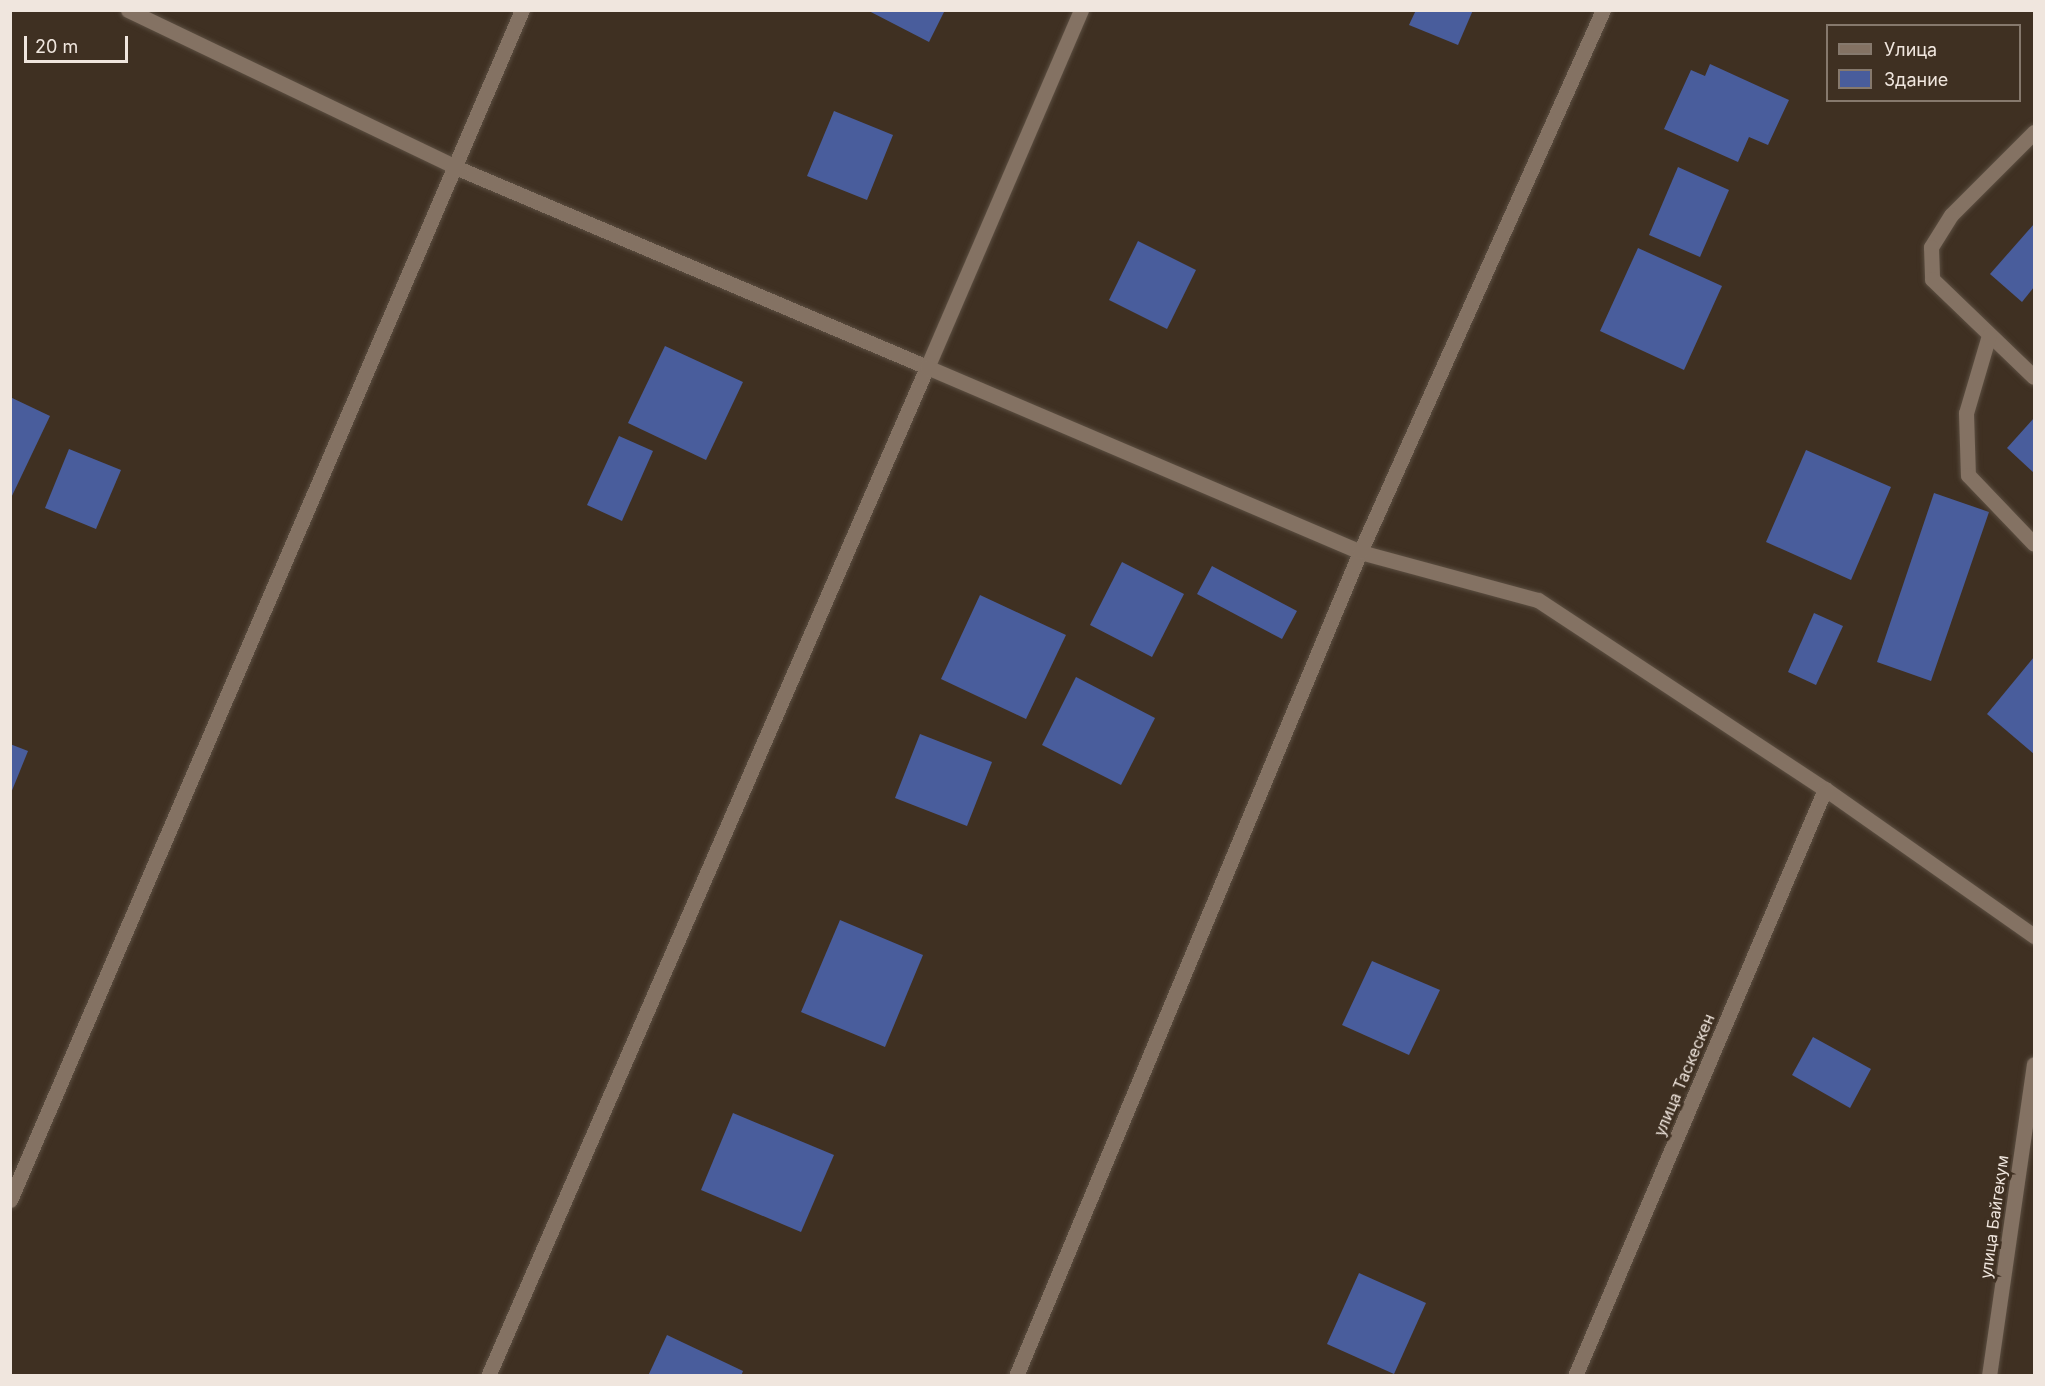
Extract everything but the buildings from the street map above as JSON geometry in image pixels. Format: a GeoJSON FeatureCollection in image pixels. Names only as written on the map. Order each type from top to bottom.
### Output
{"type":"FeatureCollection","features":[{"type":"Feature","properties":{"kind":"street"},"geometry":{"type":"LineString","coordinates":[[128,10],[455,166],[1360,552],[1538,600],[1825,789],[2034,936]]}},
{"type":"Feature","properties":{"kind":"street"},"geometry":{"type":"LineString","coordinates":[[10,1200],[522,10]]}},
{"type":"Feature","properties":{"kind":"street"},"geometry":{"type":"LineString","coordinates":[[488,1376],[1081,10]]}},
{"type":"Feature","properties":{"kind":"street"},"geometry":{"type":"LineString","coordinates":[[1016,1376],[1360,552],[1603,10]]}},
{"type":"Feature","properties":{"kind":"street"},"geometry":{"type":"LineString","coordinates":[[2033,373],[1932,279],[1931,247],[1951,215],[2034,132]]}},
{"type":"Feature","properties":{"kind":"street"},"geometry":{"type":"LineString","coordinates":[[1989,334],[1966,413],[1968,475],[2034,544]]}},
{"type":"Feature","properties":{"kind":"street","name":"улица Таскескен"},"geometry":{"type":"LineString","coordinates":[[1575,1376],[1825,789]]}},
{"type":"Feature","properties":{"kind":"street","name":"улица Байгекум"},"geometry":{"type":"LineString","coordinates":[[1989,1376],[2034,1064]]}}]}
